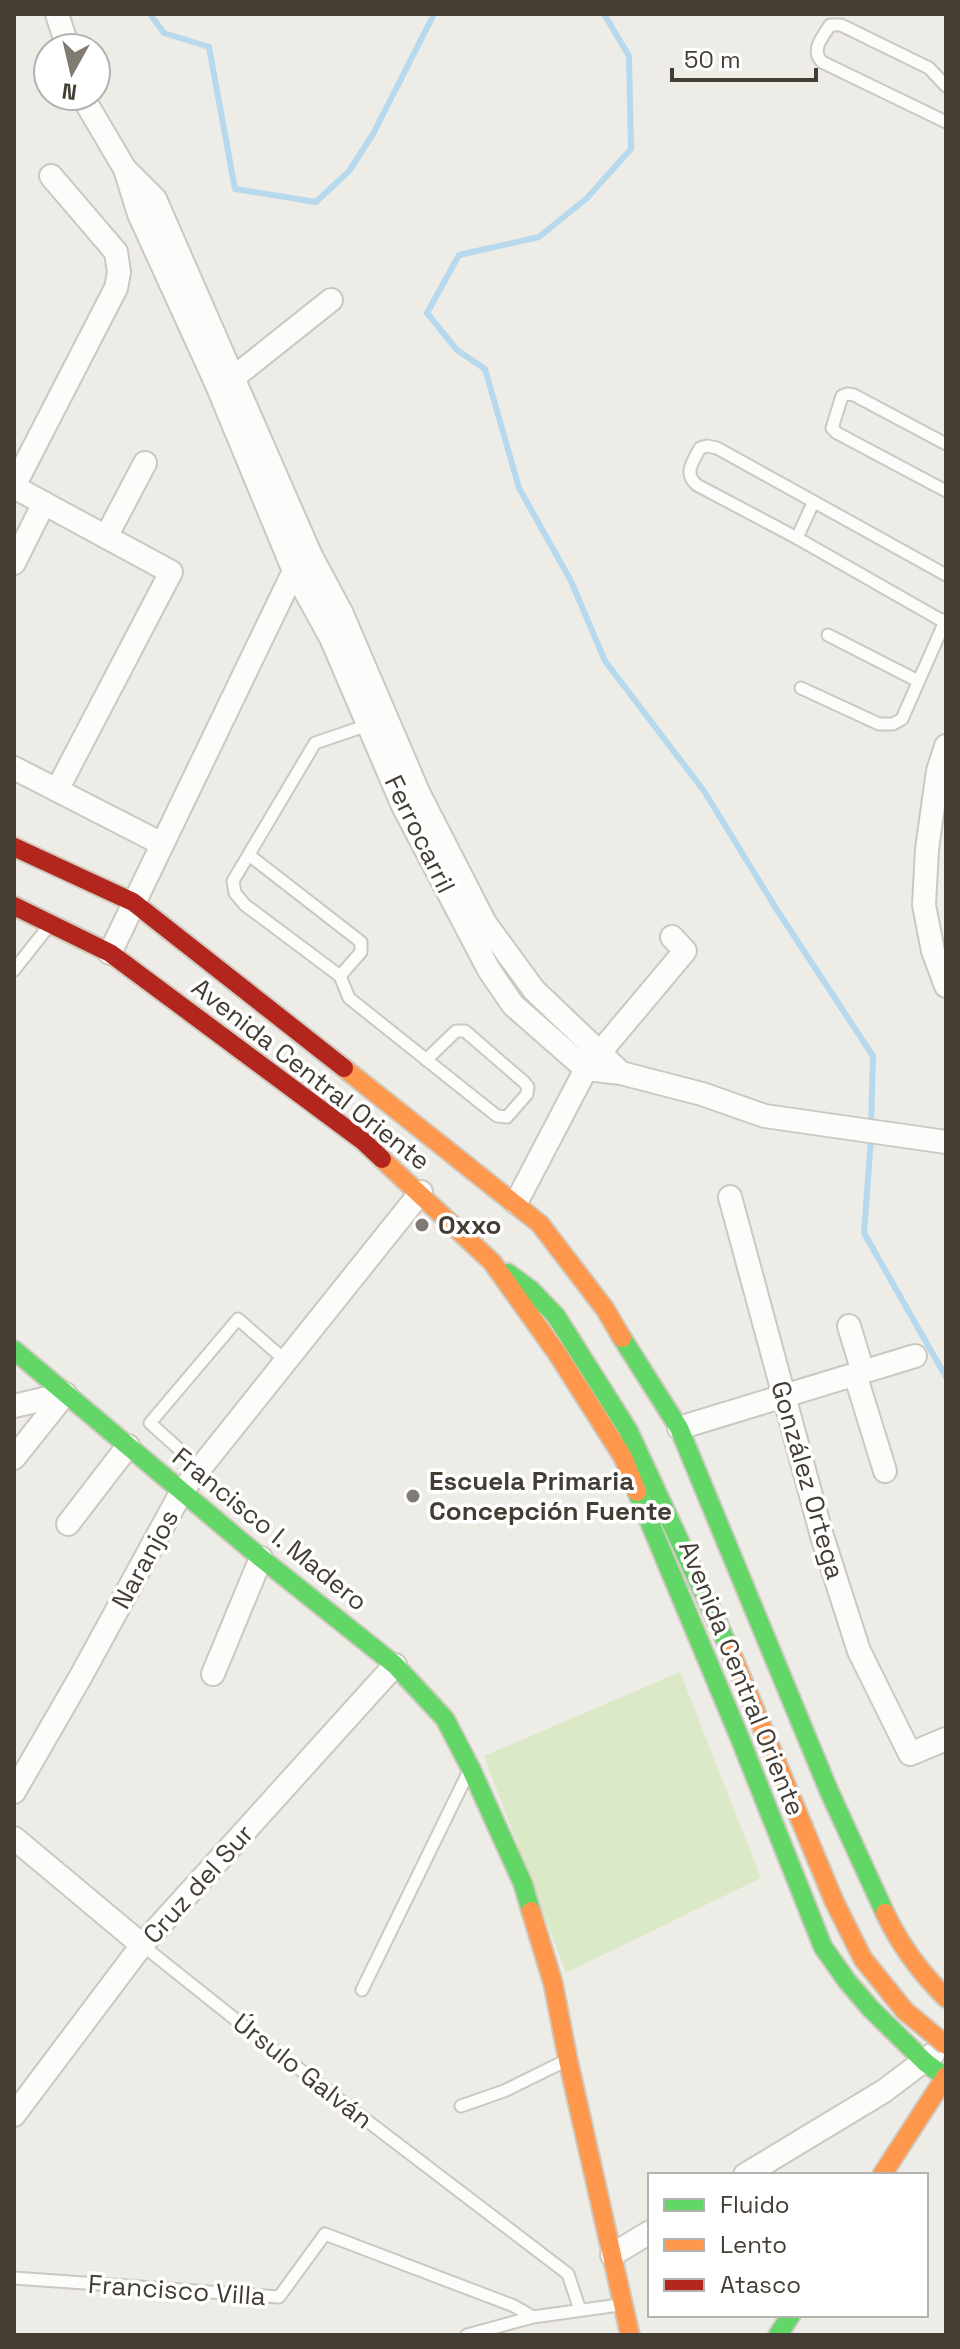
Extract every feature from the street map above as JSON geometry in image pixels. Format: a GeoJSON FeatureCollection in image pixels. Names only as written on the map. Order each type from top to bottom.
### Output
{"type":"FeatureCollection","features":[{"type":"Feature","properties":{"kind":"main road","name":"Avenida Central Oriente"},"geometry":{"type":"LineString","coordinates":[[14,847],[133,902],[540,1224],[605,1309],[679,1428],[829,1791],[893,1931],[923,1975],[946,1998]]}},
{"type":"Feature","properties":{"kind":"main road","name":"Avenida Central Oriente"},"geometry":{"type":"LineString","coordinates":[[14,906],[110,953],[363,1141],[421,1192],[492,1262],[557,1353],[623,1457],[823,1947],[871,2009],[925,2062],[946,2077]]}},
{"type":"Feature","properties":{"kind":"main road"},"geometry":{"type":"LineString","coordinates":[[492,1262],[531,1290],[556,1316],[628,1430],[730,1650],[834,1901],[863,1959],[905,2011],[946,2044]]}},
{"type":"Feature","properties":{"kind":"main road","name":"Francisco I. Madero"},"geometry":{"type":"LineString","coordinates":[[14,1350],[261,1558],[395,1665],[445,1719],[523,1884],[553,1983],[630,2335]]}},
{"type":"Feature","properties":{"kind":"main road"},"geometry":{"type":"LineString","coordinates":[[653,1389],[682,1479],[815,1804]]}},
{"type":"Feature","properties":{"kind":"main road"},"geometry":{"type":"LineString","coordinates":[[850,1892],[863,1918]]}},
{"type":"Feature","properties":{"kind":"main road"},"geometry":{"type":"LineString","coordinates":[[911,1987],[946,2022]]}},
{"type":"Feature","properties":{"kind":"main road"},"geometry":{"type":"LineString","coordinates":[[883,2173],[946,2077]]}},
{"type":"Feature","properties":{"kind":"main road"},"geometry":{"type":"LineString","coordinates":[[778,2335],[790,2317]]}},
{"type":"Feature","properties":{"kind":"street","name":"Ferrocarril"},"geometry":{"type":"LineString","coordinates":[[91,112],[125,169],[139,214],[303,563],[342,614],[419,794],[485,923],[534,990],[593,1060]]}},
{"type":"Feature","properties":{"kind":"street","name":"Ferrocarril"},"geometry":{"type":"LineString","coordinates":[[125,169],[155,199],[233,378],[331,638],[403,806],[489,970],[513,1005],[593,1060],[621,1073],[702,1094],[765,1116],[937,1138]]}},
{"type":"Feature","properties":{"kind":"street"},"geometry":{"type":"LineString","coordinates":[[51,176],[116,252],[119,272],[116,288],[14,487],[171,572],[57,790]]}},
{"type":"Feature","properties":{"kind":"street"},"geometry":{"type":"LineString","coordinates":[[233,378],[331,300]]}},
{"type":"Feature","properties":{"kind":"street"},"geometry":{"type":"LineString","coordinates":[[106,537],[145,463]]}},
{"type":"Feature","properties":{"kind":"street"},"geometry":{"type":"LineString","coordinates":[[14,563],[44,503]]}},
{"type":"Feature","properties":{"kind":"street"},"geometry":{"type":"LineString","coordinates":[[110,953],[303,563]]}},
{"type":"Feature","properties":{"kind":"street"},"geometry":{"type":"LineString","coordinates":[[945,987],[933,951],[924,905],[927,849],[946,746]]}},
{"type":"Feature","properties":{"kind":"street"},"geometry":{"type":"LineString","coordinates":[[14,768],[162,844]]}},
{"type":"Feature","properties":{"kind":"street"},"geometry":{"type":"LineString","coordinates":[[516,1203],[593,1060],[685,951],[672,937]]}},
{"type":"Feature","properties":{"kind":"street","name":"Naranjos"},"geometry":{"type":"LineString","coordinates":[[14,1792],[182,1491],[421,1192]]}},
{"type":"Feature","properties":{"kind":"street","name":"González Ortega"},"geometry":{"type":"LineString","coordinates":[[730,1197],[822,1536],[859,1651],[910,1754],[946,1739]]}},
{"type":"Feature","properties":{"kind":"street"},"geometry":{"type":"LineString","coordinates":[[849,1326],[885,1471]]}},
{"type":"Feature","properties":{"kind":"street"},"geometry":{"type":"LineString","coordinates":[[679,1428],[915,1356]]}},
{"type":"Feature","properties":{"kind":"street"},"geometry":{"type":"LineString","coordinates":[[14,1406],[65,1394]]}},
{"type":"Feature","properties":{"kind":"street"},"geometry":{"type":"LineString","coordinates":[[14,1458],[65,1394]]}},
{"type":"Feature","properties":{"kind":"street"},"geometry":{"type":"LineString","coordinates":[[68,1524],[128,1446]]}},
{"type":"Feature","properties":{"kind":"street"},"geometry":{"type":"LineString","coordinates":[[213,1674],[261,1558]]}},
{"type":"Feature","properties":{"kind":"street","name":"Cruz del Sur"},"geometry":{"type":"LineString","coordinates":[[14,2115],[142,1945],[395,1665]]}},
{"type":"Feature","properties":{"kind":"street","name":"Úrsulo Galván"},"geometry":{"type":"LineString","coordinates":[[14,1838],[142,1945]]}},
{"type":"Feature","properties":{"kind":"street"},"geometry":{"type":"LineString","coordinates":[[748,2173],[884,2091],[946,2044]]}},
{"type":"Feature","properties":{"kind":"street"},"geometry":{"type":"LineString","coordinates":[[612,2255],[648,2233]]}},
{"type":"Feature","properties":{"kind":"lane"},"geometry":{"type":"LineString","coordinates":[[946,86],[929,68],[841,25],[830,25],[816,51],[822,62],[946,122]]}},
{"type":"Feature","properties":{"kind":"lane"},"geometry":{"type":"LineString","coordinates":[[946,444],[854,395],[842,396],[833,421],[832,428],[837,433],[946,491]]}},
{"type":"Feature","properties":{"kind":"lane"},"geometry":{"type":"LineString","coordinates":[[801,688],[879,724],[893,724],[902,719],[946,622],[697,485],[691,480],[689,470],[700,448],[717,448],[946,575]]}},
{"type":"Feature","properties":{"kind":"lane"},"geometry":{"type":"LineString","coordinates":[[797,538],[813,503]]}},
{"type":"Feature","properties":{"kind":"lane"},"geometry":{"type":"LineString","coordinates":[[828,635],[918,681]]}},
{"type":"Feature","properties":{"kind":"lane"},"geometry":{"type":"LineString","coordinates":[[368,725],[315,743],[233,881],[235,893],[245,905],[340,976],[349,998],[426,1060],[502,1118],[507,1117],[527,1094],[528,1087],[524,1082],[465,1031],[456,1031],[426,1060]]}},
{"type":"Feature","properties":{"kind":"lane"},"geometry":{"type":"LineString","coordinates":[[249,855],[361,942],[361,952],[340,976]]}},
{"type":"Feature","properties":{"kind":"lane"},"geometry":{"type":"LineString","coordinates":[[14,970],[51,924]]}},
{"type":"Feature","properties":{"kind":"lane"},"geometry":{"type":"LineString","coordinates":[[200,1468],[150,1423],[238,1319],[286,1361]]}},
{"type":"Feature","properties":{"kind":"lane"},"geometry":{"type":"LineString","coordinates":[[362,1990],[471,1769]]}},
{"type":"Feature","properties":{"kind":"lane","name":"Úrsulo Galván"},"geometry":{"type":"LineString","coordinates":[[142,1945],[568,2274],[580,2310]]}},
{"type":"Feature","properties":{"kind":"lane"},"geometry":{"type":"LineString","coordinates":[[461,2106],[504,2091],[568,2060]]}},
{"type":"Feature","properties":{"kind":"lane","name":"Francisco Villa"},"geometry":{"type":"LineString","coordinates":[[14,2278],[279,2297],[325,2234],[514,2306],[533,2317]]}},
{"type":"Feature","properties":{"kind":"lane"},"geometry":{"type":"LineString","coordinates":[[467,2335],[533,2317],[623,2304]]}},
{"type":"Feature","properties":{"kind":"green space"},"geometry":{"type":"Polygon","coordinates":[[[680,1672],[761,1878],[566,1973],[484,1756],[680,1672]]]}},
{"type":"Feature","properties":{"kind":"waterway"},"geometry":{"type":"LineString","coordinates":[[150,14],[164,33],[209,47],[235,189],[316,202],[349,171],[373,134],[434,14]]}},
{"type":"Feature","properties":{"kind":"waterway"},"geometry":{"type":"LineString","coordinates":[[604,14],[629,56],[631,149],[587,198],[539,237],[459,255],[427,313],[457,350],[485,369],[519,488],[571,581],[605,661],[704,791],[777,910],[873,1056],[871,1127]]}},
{"type":"Feature","properties":{"kind":"waterway"},"geometry":{"type":"LineString","coordinates":[[871,1138],[864,1233],[946,1377]]}},
{"type":"Feature","properties":{"kind":"traffic: fast"},"geometry":{"type":"LineString","coordinates":[[508,1273],[531,1290],[556,1316],[628,1430],[730,1650]]}},
{"type":"Feature","properties":{"kind":"traffic: fast"},"geometry":{"type":"LineString","coordinates":[[622,1338],[679,1428],[829,1791],[885,1913]]}},
{"type":"Feature","properties":{"kind":"traffic: fast"},"geometry":{"type":"LineString","coordinates":[[14,1350],[261,1558],[395,1665],[445,1719],[523,1884],[531,1911]]}},
{"type":"Feature","properties":{"kind":"traffic: fast"},"geometry":{"type":"LineString","coordinates":[[637,1492],[823,1947],[871,2009],[925,2062],[946,2078]]}},
{"type":"Feature","properties":{"kind":"traffic: fast"},"geometry":{"type":"LineString","coordinates":[[778,2335],[790,2317]]}},
{"type":"Feature","properties":{"kind":"traffic: slow"},"geometry":{"type":"LineString","coordinates":[[344,1068],[540,1224],[605,1309],[622,1338]]}},
{"type":"Feature","properties":{"kind":"traffic: slow"},"geometry":{"type":"LineString","coordinates":[[382,1159],[492,1262],[557,1353],[623,1457],[637,1492]]}},
{"type":"Feature","properties":{"kind":"traffic: slow"},"geometry":{"type":"LineString","coordinates":[[730,1650],[834,1901],[863,1959],[905,2011],[946,2045]]}},
{"type":"Feature","properties":{"kind":"traffic: slow"},"geometry":{"type":"LineString","coordinates":[[531,1911],[553,1983],[630,2335]]}},
{"type":"Feature","properties":{"kind":"traffic: slow"},"geometry":{"type":"LineString","coordinates":[[885,1913],[912,1958],[946,1998]]}},
{"type":"Feature","properties":{"kind":"traffic: slow"},"geometry":{"type":"LineString","coordinates":[[883,2173],[946,2076]]}},
{"type":"Feature","properties":{"kind":"traffic: jam"},"geometry":{"type":"LineString","coordinates":[[14,847],[133,902],[344,1068]]}},
{"type":"Feature","properties":{"kind":"traffic: jam"},"geometry":{"type":"LineString","coordinates":[[14,906],[110,953],[363,1141],[382,1159]]}},
{"type":"Feature","properties":{"kind":"place","name":"Oxxo"},"geometry":{"type":"Point","coordinates":[422,1225]}},
{"type":"Feature","properties":{"kind":"place","name":"Escuela Primaria Concepción Fuente"},"geometry":{"type":"Point","coordinates":[413,1496]}}]}
